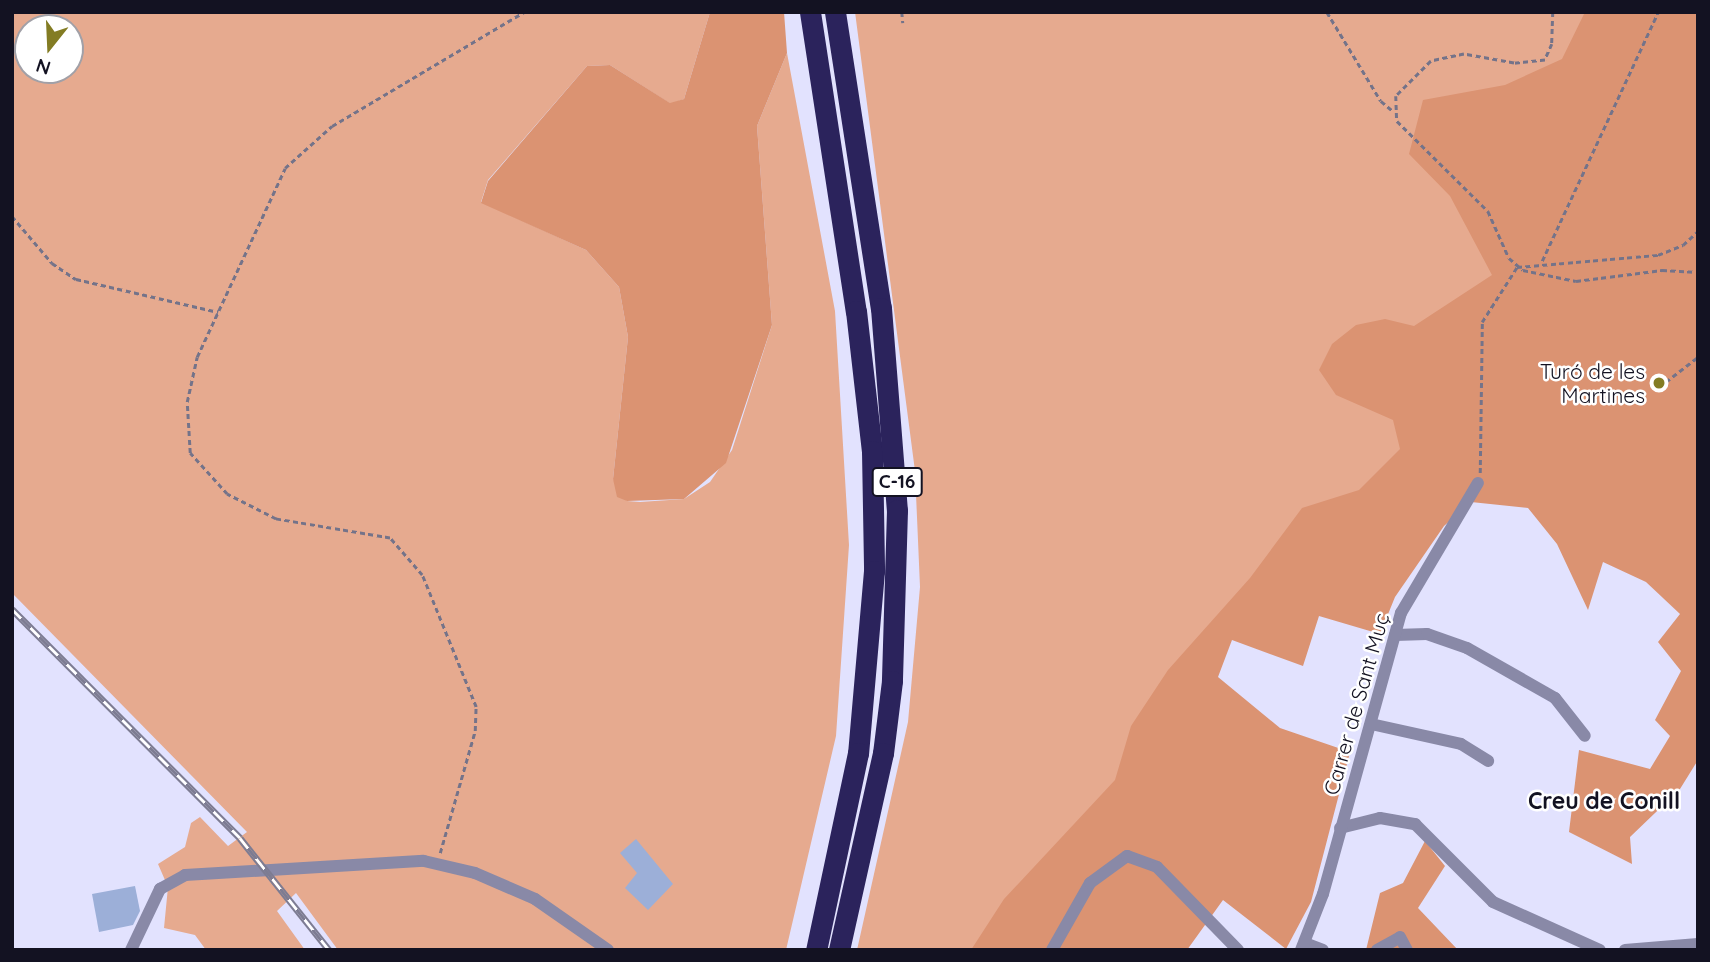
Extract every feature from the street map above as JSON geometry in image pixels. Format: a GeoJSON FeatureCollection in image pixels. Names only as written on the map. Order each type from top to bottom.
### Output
{"type":"FeatureCollection","features":[{"type":"Feature","properties":{"kind":"highway","name":"C-16"},"geometry":{"type":"LineString","coordinates":[[810,12],[856,312],[872,451],[874,571],[858,752],[816,950]]}},
{"type":"Feature","properties":{"kind":"highway","name":"C-16"},"geometry":{"type":"LineString","coordinates":[[835,12],[881,308],[897,510],[892,681],[883,753],[839,950]]}},
{"type":"Feature","properties":{"kind":"street","name":"Carrer de Sant Muç"},"geometry":{"type":"LineString","coordinates":[[1303,946],[1371,724],[1395,635],[1420,574],[1452,534],[1478,483]]}},
{"type":"Feature","properties":{"kind":"street"},"geometry":{"type":"LineString","coordinates":[[1395,635],[1427,634],[1467,648],[1555,698],[1585,736]]}},
{"type":"Feature","properties":{"kind":"street"},"geometry":{"type":"LineString","coordinates":[[1371,724],[1461,744],[1488,761]]}},
{"type":"Feature","properties":{"kind":"street"},"geometry":{"type":"LineString","coordinates":[[1340,828],[1380,818],[1415,824],[1493,902],[1600,950]]}},
{"type":"Feature","properties":{"kind":"street"},"geometry":{"type":"LineString","coordinates":[[1052,950],[1090,883],[1127,856],[1157,867],[1238,950]]}},
{"type":"Feature","properties":{"kind":"street"},"geometry":{"type":"LineString","coordinates":[[131,950],[160,889],[185,875],[437,863],[536,899],[608,950]]}},
{"type":"Feature","properties":{"kind":"street"},"geometry":{"type":"LineString","coordinates":[[1377,950],[1400,937],[1407,950]]}},
{"type":"Feature","properties":{"kind":"street"},"geometry":{"type":"LineString","coordinates":[[1625,950],[1698,944]]}},
{"type":"Feature","properties":{"kind":"street"},"geometry":{"type":"LineString","coordinates":[[1303,946],[1323,950]]}},
{"type":"Feature","properties":{"kind":"path"},"geometry":{"type":"LineString","coordinates":[[437,863],[477,720],[445,621],[422,575],[390,538],[276,519],[227,494],[197,467],[187,438],[187,402],[197,357],[279,180],[300,153],[332,127],[524,12]]}},
{"type":"Feature","properties":{"kind":"path"},"geometry":{"type":"LineString","coordinates":[[902,12],[903,23]]}},
{"type":"Feature","properties":{"kind":"path"},"geometry":{"type":"LineString","coordinates":[[1327,12],[1381,101],[1393,111],[1407,134],[1447,165],[1488,211],[1517,267],[1576,281],[1662,270],[1698,272]]}},
{"type":"Feature","properties":{"kind":"path"},"geometry":{"type":"LineString","coordinates":[[1393,111],[1401,90],[1431,61],[1464,54],[1514,63],[1545,60],[1552,44],[1553,12]]}},
{"type":"Feature","properties":{"kind":"path"},"geometry":{"type":"LineString","coordinates":[[1542,261],[1658,12]]}},
{"type":"Feature","properties":{"kind":"path"},"geometry":{"type":"LineString","coordinates":[[12,216],[52,263],[76,279],[218,312]]}},
{"type":"Feature","properties":{"kind":"path"},"geometry":{"type":"LineString","coordinates":[[1478,483],[1479,337],[1488,307],[1517,267],[1542,261],[1589,264],[1658,255],[1683,245],[1698,231]]}},
{"type":"Feature","properties":{"kind":"path"},"geometry":{"type":"LineString","coordinates":[[1659,387],[1698,358]]}},
{"type":"Feature","properties":{"kind":"shaded area"},"geometry":{"type":"Polygon","coordinates":[[[12,12],[710,12],[684,99],[671,104],[610,65],[587,66],[488,180],[481,202],[586,250],[619,287],[628,337],[613,479],[627,501],[640,502],[684,499],[710,482],[732,450],[772,325],[757,126],[787,53],[835,311],[849,545],[836,736],[786,950],[338,950],[296,893],[277,911],[305,950],[206,950],[195,935],[164,928],[168,887],[158,864],[185,847],[191,823],[200,817],[228,846],[247,832],[12,593],[12,12]]]}},
{"type":"Feature","properties":{"kind":"shaded area"},"geometry":{"type":"Polygon","coordinates":[[[710,12],[784,12],[787,53],[757,126],[772,325],[726,463],[684,499],[627,501],[617,497],[613,479],[628,337],[619,287],[586,250],[481,203],[488,181],[587,66],[610,65],[670,103],[684,99],[710,12]]]}},
{"type":"Feature","properties":{"kind":"shaded area"},"geometry":{"type":"Polygon","coordinates":[[[855,12],[1593,12],[1578,59],[1464,197],[1499,266],[1417,437],[1383,486],[1309,527],[1124,773],[978,950],[857,950],[908,722],[920,587],[915,471],[855,12]]]}},
{"type":"Feature","properties":{"kind":"shaded area"},"geometry":{"type":"Polygon","coordinates":[[[1585,12],[1698,12],[1698,760],[1680,789],[1630,837],[1632,864],[1569,832],[1579,750],[1650,769],[1670,736],[1655,720],[1681,671],[1658,642],[1680,614],[1646,582],[1603,562],[1588,610],[1557,544],[1528,508],[1471,502],[1444,526],[1395,597],[1380,634],[1319,616],[1303,666],[1232,640],[1218,677],[1280,728],[1350,752],[1311,902],[1286,949],[1223,900],[1187,950],[971,950],[1004,899],[1115,780],[1131,726],[1168,670],[1250,578],[1302,508],[1359,490],[1400,449],[1393,420],[1336,395],[1319,370],[1332,344],[1356,325],[1385,319],[1414,326],[1492,275],[1450,196],[1409,154],[1423,100],[1505,85],[1562,59],[1585,12]]]}},
{"type":"Feature","properties":{"kind":"shaded area"},"geometry":{"type":"Polygon","coordinates":[[[1425,841],[1445,866],[1418,908],[1458,950],[1366,950],[1380,893],[1403,883],[1425,841]]]}},
{"type":"Feature","properties":{"kind":"building"},"geometry":{"type":"Polygon","coordinates":[[[636,839],[673,884],[648,910],[625,888],[637,873],[620,853],[636,839]]]}},
{"type":"Feature","properties":{"kind":"building"},"geometry":{"type":"Polygon","coordinates":[[[135,886],[140,911],[133,925],[99,932],[92,894],[135,886]]]}},
{"type":"Feature","properties":{"kind":"railway"},"geometry":{"type":"LineString","coordinates":[[12,609],[240,838],[329,950]]}},
{"type":"Feature","properties":{"kind":"place","name":"Turó de les Martines"},"geometry":{"type":"Point","coordinates":[1659,383]}},
{"type":"Feature","properties":{"kind":"district","name":"Creu de Conill"},"geometry":{"type":"Point","coordinates":[1604,801]}}]}
